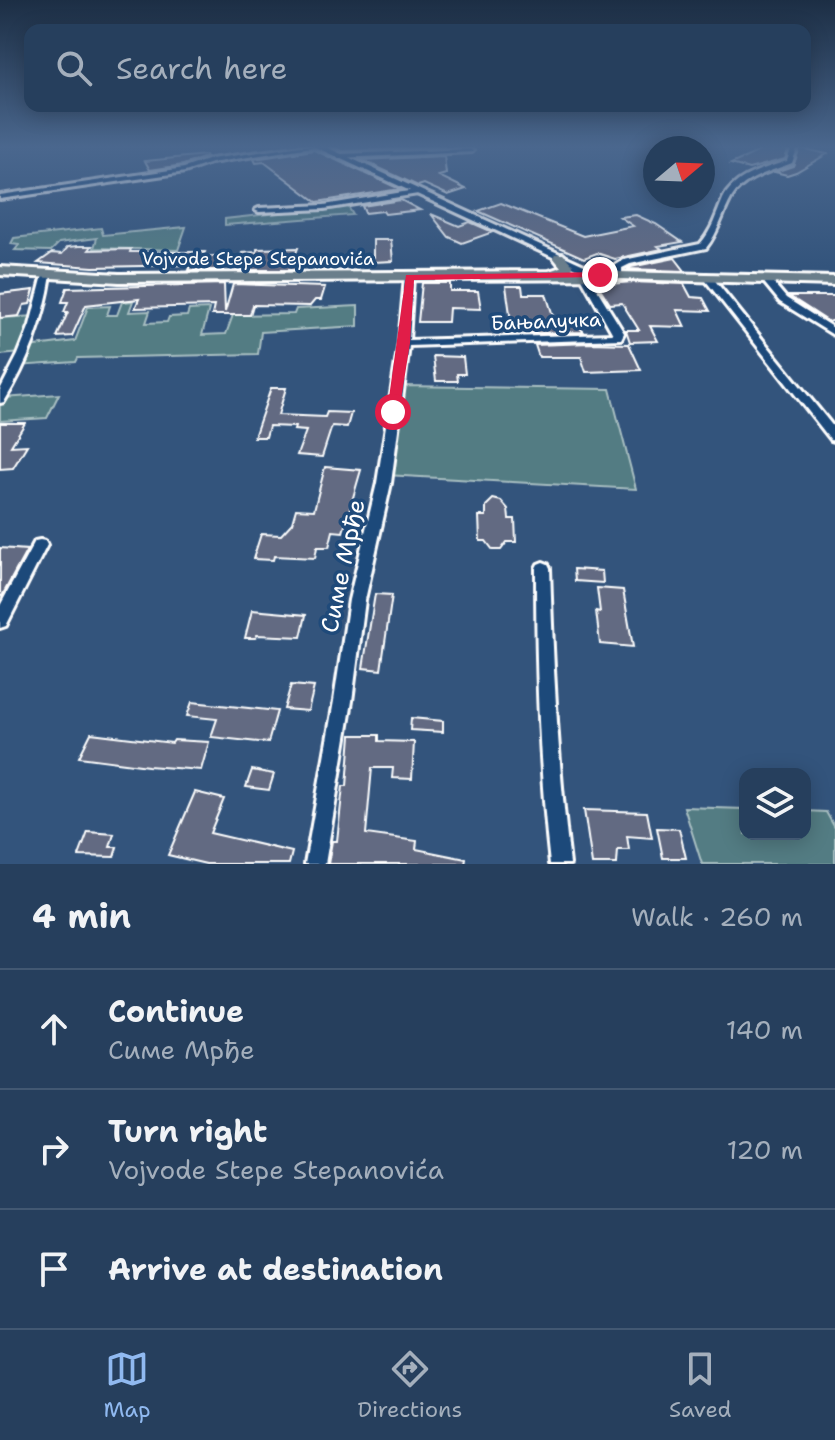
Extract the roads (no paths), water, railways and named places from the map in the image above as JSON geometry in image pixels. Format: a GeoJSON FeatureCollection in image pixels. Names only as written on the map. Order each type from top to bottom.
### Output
{"type":"FeatureCollection","features":[{"type":"Feature","properties":{"kind":"main road"},"geometry":{"type":"LineString","coordinates":[[403,186],[600,275]]}},
{"type":"Feature","properties":{"kind":"main road"},"geometry":{"type":"LineString","coordinates":[[549,275],[567,269],[559,257]]}},
{"type":"Feature","properties":{"kind":"main road"},"geometry":{"type":"LineString","coordinates":[[573,263],[619,275]]}},
{"type":"Feature","properties":{"kind":"main road","name":"Vojvode Stepe Stepanovića"},"geometry":{"type":"LineString","coordinates":[[0,271],[47,275],[619,275],[835,281]]}},
{"type":"Feature","properties":{"kind":"street"},"geometry":{"type":"LineString","coordinates":[[0,197],[73,186]]}},
{"type":"Feature","properties":{"kind":"street"},"geometry":{"type":"LineString","coordinates":[[619,275],[617,267],[627,262],[703,246],[721,221],[726,199],[738,186]]}},
{"type":"Feature","properties":{"kind":"street"},"geometry":{"type":"LineString","coordinates":[[259,210],[324,207],[415,192]]}},
{"type":"Feature","properties":{"kind":"street"},"geometry":{"type":"LineString","coordinates":[[0,400],[28,351],[39,322],[47,275]]}},
{"type":"Feature","properties":{"kind":"street","name":"Бањалучка"},"geometry":{"type":"LineString","coordinates":[[404,343],[617,337],[619,333],[584,275]]}},
{"type":"Feature","properties":{"kind":"street","name":"Симе Мрђе"},"geometry":{"type":"LineString","coordinates":[[315,864],[357,600],[384,483],[404,343],[409,277]]}},
{"type":"Feature","properties":{"kind":"street"},"geometry":{"type":"LineString","coordinates":[[709,279],[835,437]]}},
{"type":"Feature","properties":{"kind":"street"},"geometry":{"type":"LineString","coordinates":[[766,280],[783,300],[835,333]]}},
{"type":"Feature","properties":{"kind":"street"},"geometry":{"type":"LineString","coordinates":[[0,621],[40,545]]}},
{"type":"Feature","properties":{"kind":"street"},"geometry":{"type":"LineString","coordinates":[[543,568],[544,665],[560,864]]}}]}
